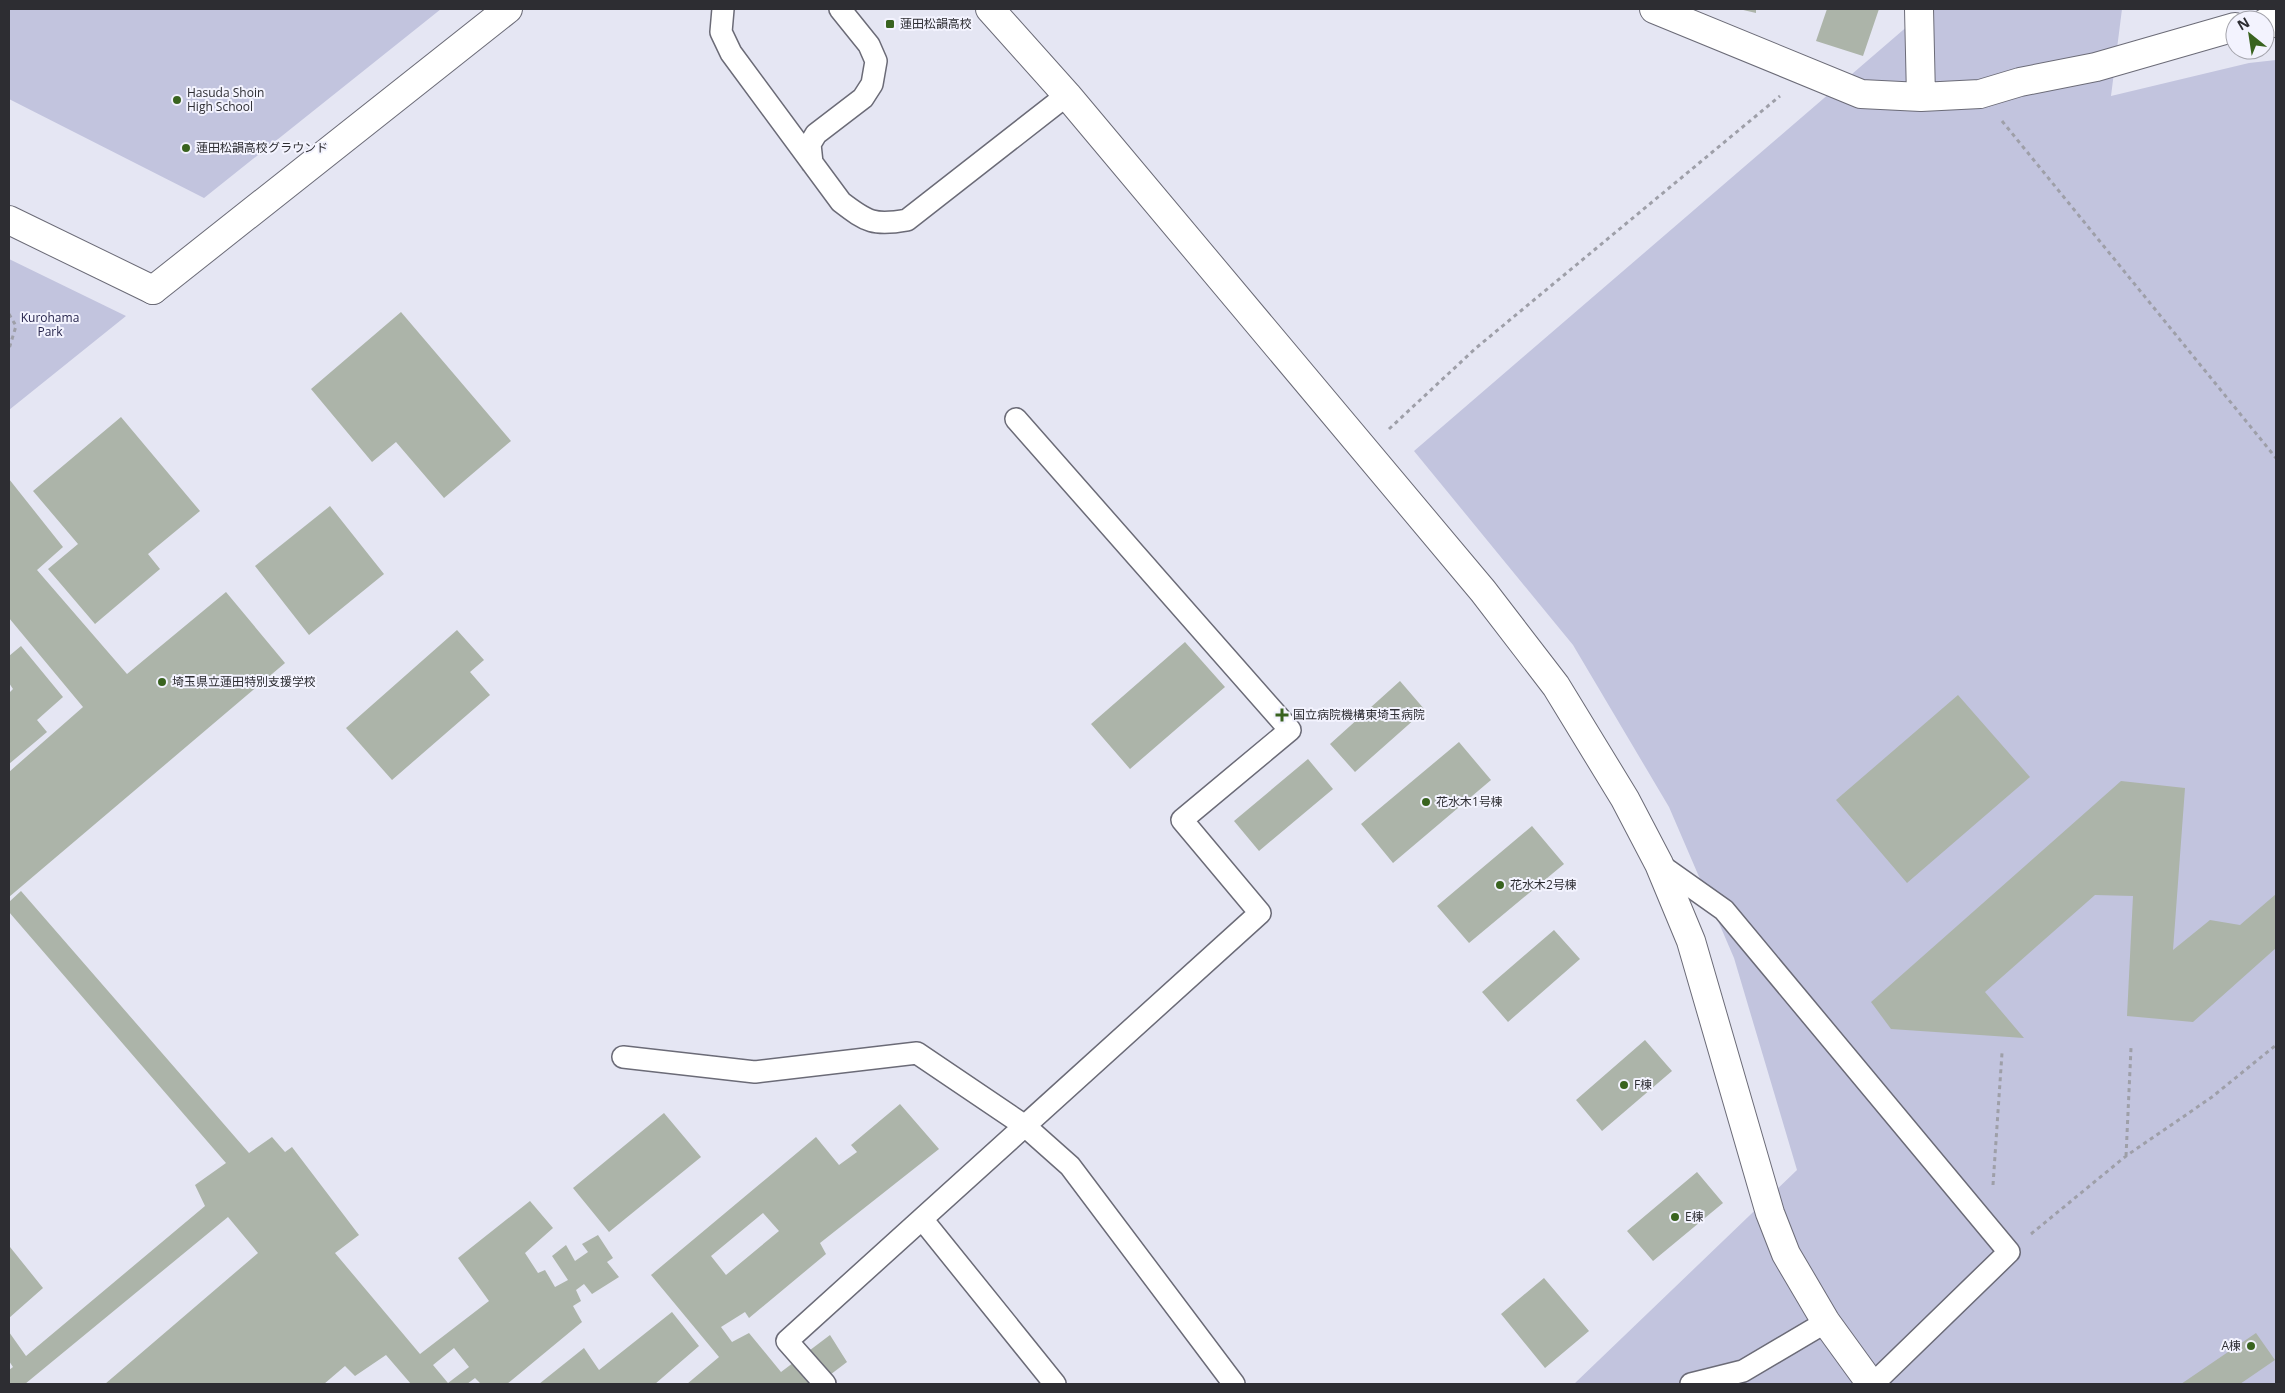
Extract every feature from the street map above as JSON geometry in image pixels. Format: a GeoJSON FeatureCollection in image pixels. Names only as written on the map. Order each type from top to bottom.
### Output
{"type":"FeatureCollection","features":[{"type":"Feature","properties":{"kind":"street"},"geometry":{"type":"LineString","coordinates":[[9,220],[153,290],[508,9]]}},
{"type":"Feature","properties":{"kind":"street"},"geometry":{"type":"LineString","coordinates":[[990,9],[1067,95],[1483,591],[1556,686],[1626,799],[1659,864],[1690,941],[1770,1213],[1786,1254],[1826,1322],[1872,1384]]}},
{"type":"Feature","properties":{"kind":"street"},"geometry":{"type":"LineString","coordinates":[[1654,9],[1810,71],[1861,94],[1921,97],[1980,94],[2020,82],[2096,67],[2225,30]]}},
{"type":"Feature","properties":{"kind":"street"},"geometry":{"type":"LineString","coordinates":[[1919,9],[1921,97]]}},
{"type":"Feature","properties":{"kind":"lane"},"geometry":{"type":"LineString","coordinates":[[723,9],[721,32],[731,53],[841,202],[862,219],[884,224],[907,220],[1067,95]]}},
{"type":"Feature","properties":{"kind":"lane"},"geometry":{"type":"LineString","coordinates":[[812,162],[810,144],[816,134],[863,98],[872,84],[876,61],[869,44],[840,9]]}},
{"type":"Feature","properties":{"kind":"lane"},"geometry":{"type":"LineString","coordinates":[[825,1384],[787,1341],[1260,913],[1182,820],[1290,730],[1016,419]]}},
{"type":"Feature","properties":{"kind":"lane"},"geometry":{"type":"LineString","coordinates":[[1659,864],[1724,910],[1991,1228],[2009,1252],[1872,1384]]}},
{"type":"Feature","properties":{"kind":"lane"},"geometry":{"type":"LineString","coordinates":[[623,1057],[755,1072],[916,1053],[1025,1126],[1070,1166],[1234,1384]]}},
{"type":"Feature","properties":{"kind":"lane"},"geometry":{"type":"LineString","coordinates":[[922,1219],[1055,1384]]}},
{"type":"Feature","properties":{"kind":"lane"},"geometry":{"type":"LineString","coordinates":[[1691,1384],[1743,1370],[1826,1322]]}},
{"type":"Feature","properties":{"kind":"path"},"geometry":{"type":"LineString","coordinates":[[1364,451],[1476,348],[1810,71]]}},
{"type":"Feature","properties":{"kind":"path"},"geometry":{"type":"LineString","coordinates":[[1980,94],[2276,458]]}},
{"type":"Feature","properties":{"kind":"path"},"geometry":{"type":"LineString","coordinates":[[9,314],[16,326],[9,349]]}},
{"type":"Feature","properties":{"kind":"path"},"geometry":{"type":"LineString","coordinates":[[2009,1252],[2126,1156],[2212,1097],[2276,1045]]}},
{"type":"Feature","properties":{"kind":"path"},"geometry":{"type":"LineString","coordinates":[[2126,1156],[2131,1048]]}},
{"type":"Feature","properties":{"kind":"path"},"geometry":{"type":"LineString","coordinates":[[1991,1228],[2002,1053]]}},
{"type":"Feature","properties":{"kind":"green space","name":"蓮田松韻高校グラウンド"},"geometry":{"type":"Polygon","coordinates":[[[9,9],[441,9],[204,198],[9,99],[9,9]]]}},
{"type":"Feature","properties":{"kind":"green space"},"geometry":{"type":"Polygon","coordinates":[[[1921,9],[2122,9],[2111,96],[2249,63],[2276,60],[2276,1384],[1574,1384],[1797,1170],[1734,958],[1669,807],[1573,645],[1414,451],[1924,12],[1921,9]]]}},
{"type":"Feature","properties":{"kind":"green space","name":"Kurohama Park"},"geometry":{"type":"Polygon","coordinates":[[[9,259],[126,316],[9,410],[9,259]]]}},
{"type":"Feature","properties":{"kind":"building"},"geometry":{"type":"Polygon","coordinates":[[[1739,9],[1756,9],[1756,13],[1739,9]]]}},
{"type":"Feature","properties":{"kind":"building"},"geometry":{"type":"Polygon","coordinates":[[[1827,9],[1879,9],[1863,56],[1816,41],[1827,9]]]}},
{"type":"Feature","properties":{"kind":"building"},"geometry":{"type":"Polygon","coordinates":[[[401,312],[511,441],[444,498],[396,442],[372,462],[311,389],[401,312]]]}},
{"type":"Feature","properties":{"kind":"building"},"geometry":{"type":"Polygon","coordinates":[[[121,417],[200,511],[148,554],[160,569],[95,624],[48,569],[78,544],[33,491],[121,417]]]}},
{"type":"Feature","properties":{"kind":"building"},"geometry":{"type":"Polygon","coordinates":[[[9,479],[63,547],[37,570],[127,674],[226,592],[285,663],[9,897],[9,772],[83,707],[9,618],[9,479]]]}},
{"type":"Feature","properties":{"kind":"building"},"geometry":{"type":"Polygon","coordinates":[[[330,506],[384,574],[309,635],[255,566],[330,506]]]}},
{"type":"Feature","properties":{"kind":"building"},"geometry":{"type":"Polygon","coordinates":[[[457,630],[484,660],[470,672],[490,695],[392,780],[346,728],[457,630]]]}},
{"type":"Feature","properties":{"kind":"building"},"geometry":{"type":"Polygon","coordinates":[[[1185,642],[1225,687],[1130,769],[1091,724],[1185,642]]]}},
{"type":"Feature","properties":{"kind":"building"},"geometry":{"type":"Polygon","coordinates":[[[21,646],[63,697],[37,720],[47,732],[9,764],[9,693],[13,689],[9,683],[9,656],[21,646]]]}},
{"type":"Feature","properties":{"kind":"building"},"geometry":{"type":"Polygon","coordinates":[[[1400,681],[1425,710],[1355,772],[1330,744],[1400,681]]]}},
{"type":"Feature","properties":{"kind":"building"},"geometry":{"type":"Polygon","coordinates":[[[1958,695],[2030,777],[1907,883],[1836,800],[1958,695]]]}},
{"type":"Feature","properties":{"kind":"building","name":"花水木1号棟"},"geometry":{"type":"Polygon","coordinates":[[[1459,742],[1491,780],[1393,863],[1361,824],[1459,742]]]}},
{"type":"Feature","properties":{"kind":"building"},"geometry":{"type":"Polygon","coordinates":[[[1308,759],[1333,789],[1259,851],[1234,821],[1308,759]]]}},
{"type":"Feature","properties":{"kind":"building"},"geometry":{"type":"Polygon","coordinates":[[[2121,781],[2185,788],[2173,950],[2210,920],[2240,925],[2276,894],[2276,948],[2193,1022],[2127,1016],[2133,896],[2095,895],[1985,992],[2024,1038],[1891,1029],[1871,1002],[2121,781]]]}},
{"type":"Feature","properties":{"kind":"building","name":"花水木2号棟"},"geometry":{"type":"Polygon","coordinates":[[[1532,826],[1564,864],[1469,943],[1437,906],[1532,826]]]}},
{"type":"Feature","properties":{"kind":"building"},"geometry":{"type":"Polygon","coordinates":[[[21,891],[249,1153],[272,1137],[285,1152],[292,1147],[359,1235],[335,1253],[420,1354],[489,1301],[458,1258],[530,1201],[553,1228],[525,1253],[538,1273],[545,1270],[555,1287],[568,1280],[552,1256],[566,1245],[575,1261],[588,1252],[582,1244],[598,1235],[613,1258],[607,1262],[619,1277],[592,1294],[584,1284],[576,1290],[581,1301],[573,1306],[582,1322],[507,1384],[481,1384],[475,1378],[467,1384],[411,1384],[386,1355],[355,1376],[345,1366],[324,1384],[105,1384],[258,1253],[228,1217],[25,1384],[9,1384],[9,1370],[13,1367],[9,1361],[9,1332],[26,1356],[205,1206],[195,1185],[226,1163],[9,912],[9,902],[21,891]],[[454,1348],[433,1365],[448,1383],[469,1367],[454,1348]]]}},
{"type":"Feature","properties":{"kind":"building"},"geometry":{"type":"Polygon","coordinates":[[[1554,930],[1580,959],[1508,1022],[1482,992],[1554,930]]]}},
{"type":"Feature","properties":{"kind":"building","name":"F棟"},"geometry":{"type":"Polygon","coordinates":[[[1645,1040],[1672,1071],[1602,1131],[1576,1100],[1645,1040]]]}},
{"type":"Feature","properties":{"kind":"building"},"geometry":{"type":"Polygon","coordinates":[[[900,1104],[939,1149],[820,1243],[826,1254],[749,1318],[745,1312],[721,1327],[732,1342],[749,1333],[781,1372],[830,1335],[847,1362],[818,1384],[687,1384],[719,1357],[651,1275],[816,1137],[839,1165],[857,1152],[851,1145],[900,1104]],[[763,1213],[711,1256],[726,1275],[779,1231],[763,1213]]]}},
{"type":"Feature","properties":{"kind":"building"},"geometry":{"type":"Polygon","coordinates":[[[664,1113],[701,1157],[609,1232],[573,1188],[664,1113]]]}},
{"type":"Feature","properties":{"kind":"building","name":"E棟"},"geometry":{"type":"Polygon","coordinates":[[[1697,1172],[1723,1203],[1653,1261],[1627,1231],[1697,1172]]]}},
{"type":"Feature","properties":{"kind":"building"},"geometry":{"type":"Polygon","coordinates":[[[9,1248],[43,1288],[9,1318],[9,1248]]]}},
{"type":"Feature","properties":{"kind":"building"},"geometry":{"type":"Polygon","coordinates":[[[1544,1278],[1589,1331],[1545,1368],[1501,1314],[1544,1278]]]}},
{"type":"Feature","properties":{"kind":"building"},"geometry":{"type":"Polygon","coordinates":[[[672,1312],[699,1346],[655,1384],[539,1384],[584,1348],[599,1370],[672,1312]]]}},
{"type":"Feature","properties":{"kind":"building","name":"A棟"},"geometry":{"type":"Polygon","coordinates":[[[2256,1333],[2275,1360],[2240,1384],[2181,1384],[2256,1333]]]}},
{"type":"Feature","properties":{"kind":"place","name":"蓮田松韻高校"},"geometry":{"type":"Point","coordinates":[890,24]}},
{"type":"Feature","properties":{"kind":"place","name":"Hasuda Shoin High School"},"geometry":{"type":"Point","coordinates":[177,100]}},
{"type":"Feature","properties":{"kind":"place","name":"蓮田松韻高校グラウンド"},"geometry":{"type":"Point","coordinates":[186,148]}},
{"type":"Feature","properties":{"kind":"place","name":"埼玉県立蓮田特別支援学校"},"geometry":{"type":"Point","coordinates":[162,682]}},
{"type":"Feature","properties":{"kind":"place","name":"国立病院機構東埼玉病院"},"geometry":{"type":"Point","coordinates":[1282,715]}},
{"type":"Feature","properties":{"kind":"place","name":"花水木1号棟"},"geometry":{"type":"Point","coordinates":[1426,802]}},
{"type":"Feature","properties":{"kind":"place","name":"花水木2号棟"},"geometry":{"type":"Point","coordinates":[1500,885]}},
{"type":"Feature","properties":{"kind":"place","name":"F棟"},"geometry":{"type":"Point","coordinates":[1624,1085]}},
{"type":"Feature","properties":{"kind":"place","name":"E棟"},"geometry":{"type":"Point","coordinates":[1675,1217]}},
{"type":"Feature","properties":{"kind":"place","name":"A棟"},"geometry":{"type":"Point","coordinates":[2251,1346]}}]}
